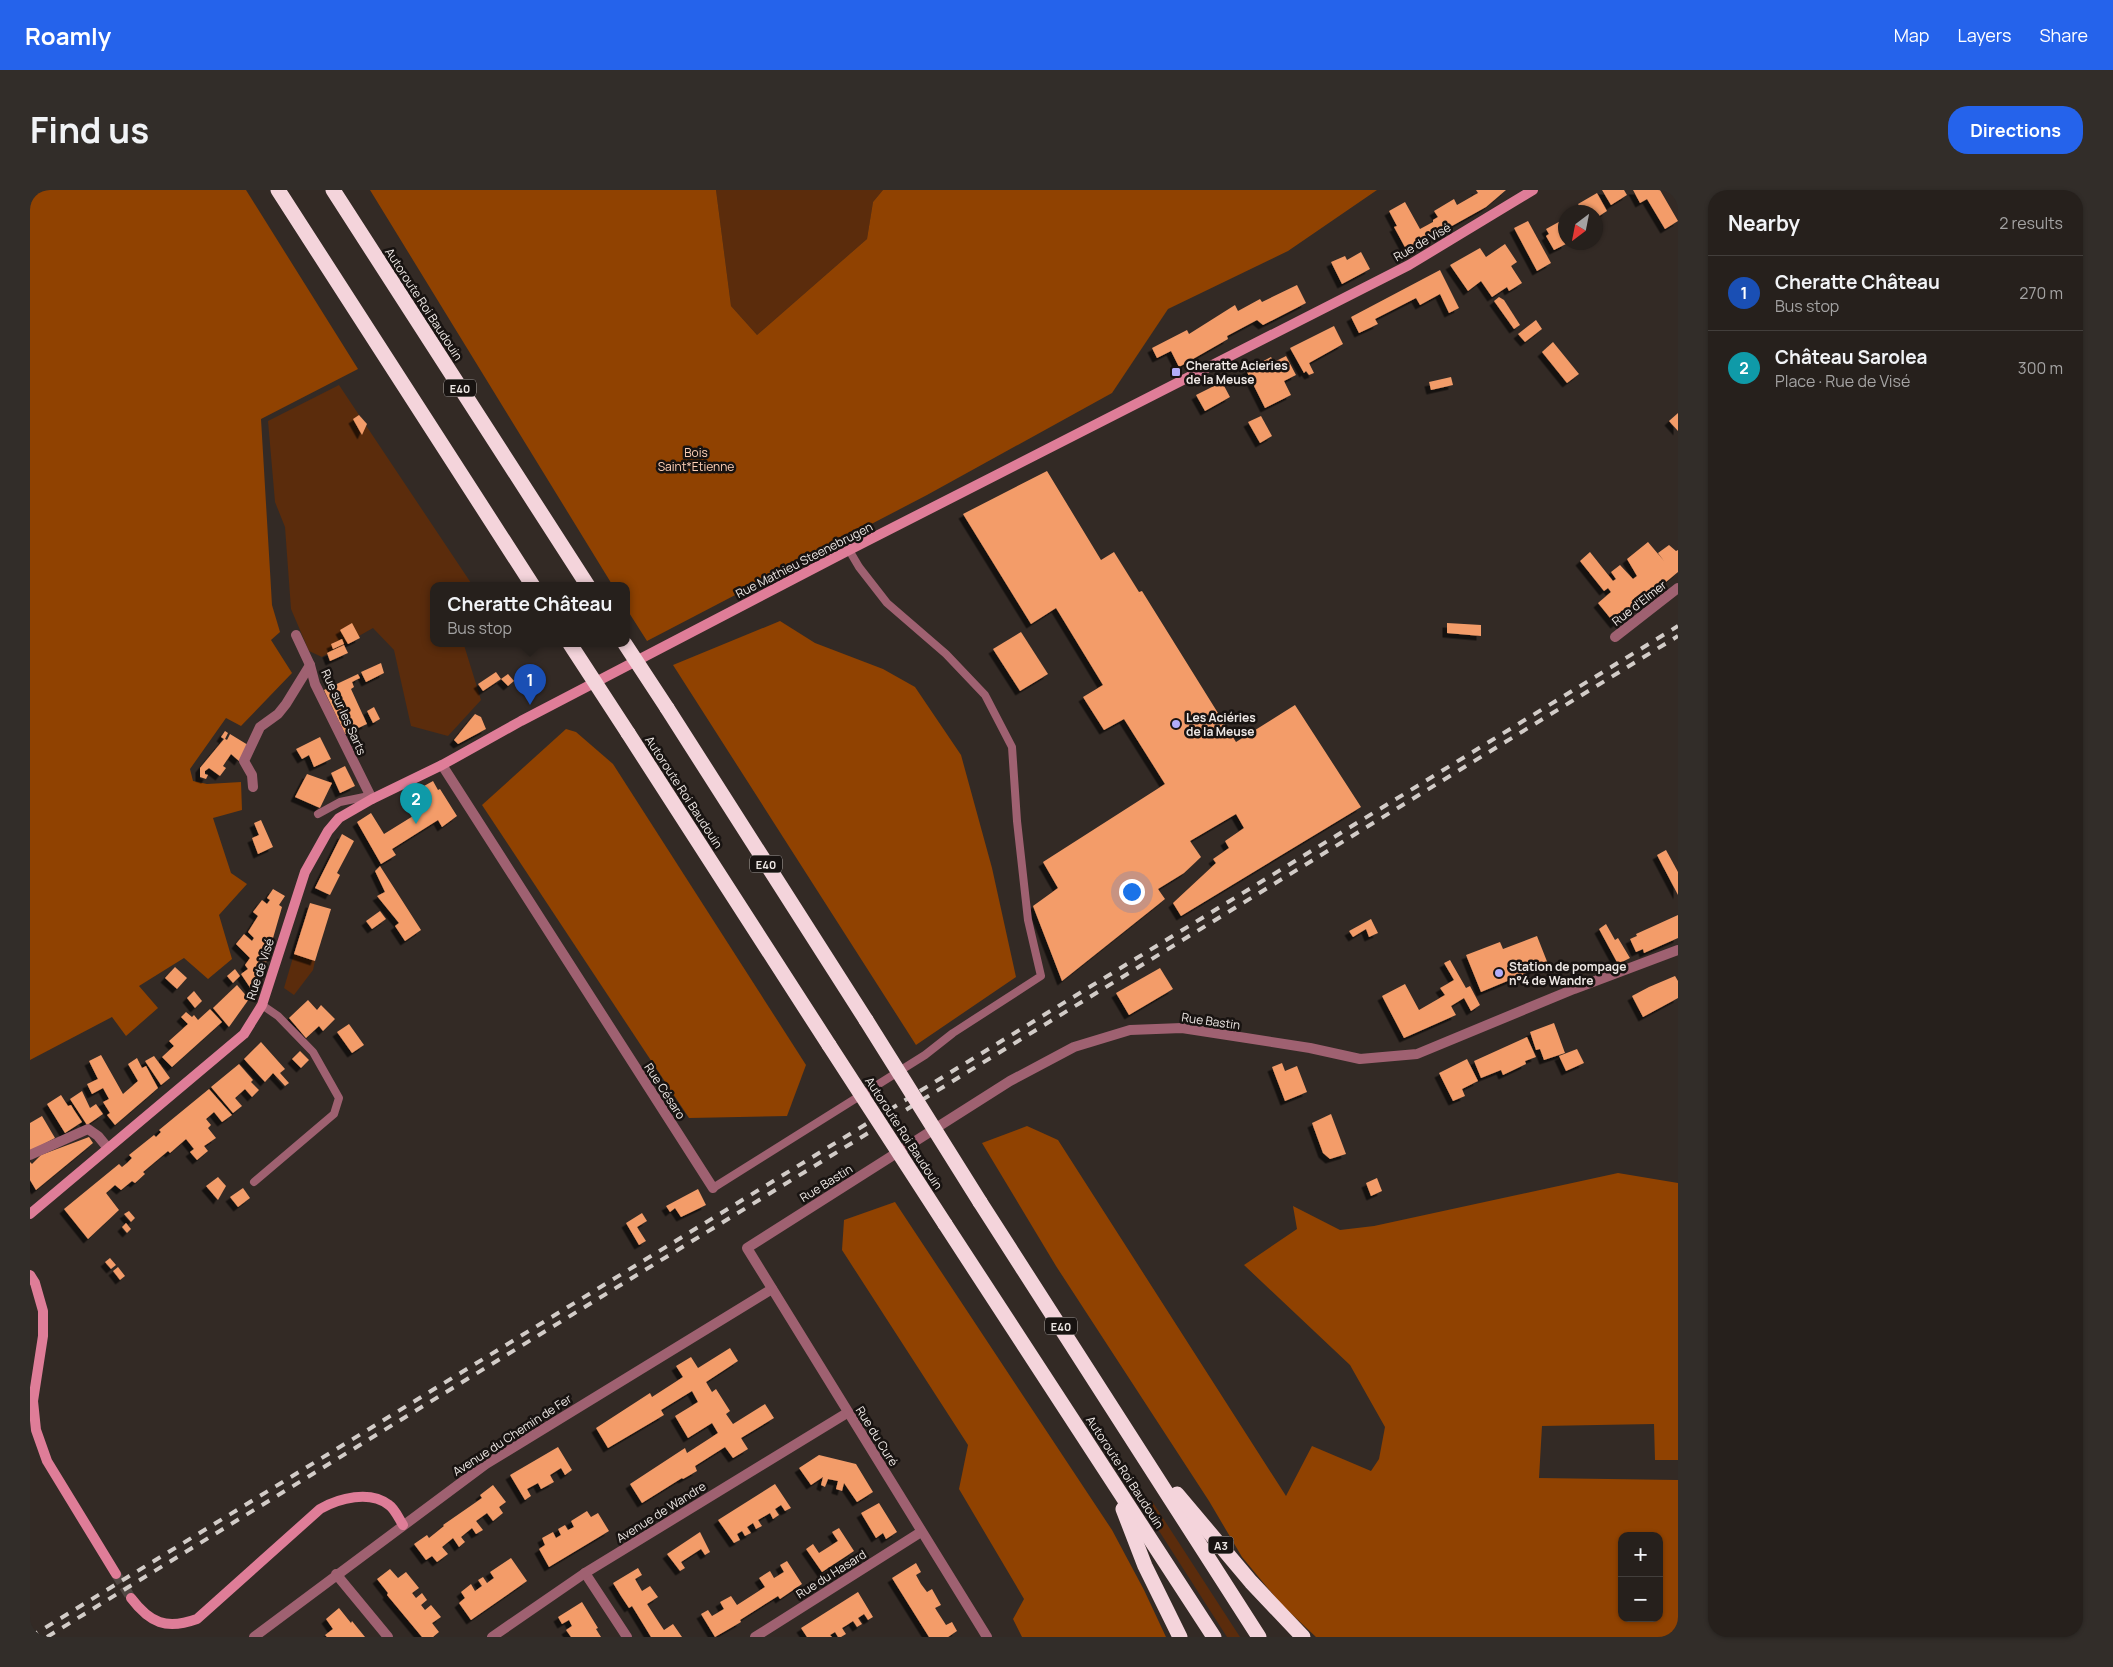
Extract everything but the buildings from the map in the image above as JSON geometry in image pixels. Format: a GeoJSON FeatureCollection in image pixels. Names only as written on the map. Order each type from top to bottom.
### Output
{"type":"FeatureCollection","features":[{"type":"Feature","properties":{"kind":"highway"},"geometry":{"type":"LineString","coordinates":[[278,190],[530,582]]}},
{"type":"Feature","properties":{"kind":"highway","name":"Autoroute Roi Baudouin"},"geometry":{"type":"LineString","coordinates":[[333,190],[585,582]]}},
{"type":"Feature","properties":{"kind":"highway","name":"Autoroute Roi Baudouin"},"geometry":{"type":"LineString","coordinates":[[572,647],[1214,1637]]}},
{"type":"Feature","properties":{"kind":"highway","name":"Autoroute Roi Baudouin"},"geometry":{"type":"LineString","coordinates":[[627,647],[1259,1637]]}},
{"type":"Feature","properties":{"kind":"highway","name":"A3"},"geometry":{"type":"LineString","coordinates":[[1140,1451],[1250,1582],[1303,1637]]}},
{"type":"Feature","properties":{"kind":"highway"},"geometry":{"type":"LineString","coordinates":[[1112,1480],[1145,1566],[1180,1637]]}},
{"type":"Feature","properties":{"kind":"street","name":"Rue de Visé"},"geometry":{"type":"LineString","coordinates":[[1180,383],[1409,265],[1525,193],[1533,190]]}},
{"type":"Feature","properties":{"kind":"street","name":"Rue Mathieu Steenebrugen"},"geometry":{"type":"LineString","coordinates":[[442,766],[521,721],[849,550],[1180,383]]}},
{"type":"Feature","properties":{"kind":"street","name":"Rue d'Elmer"},"geometry":{"type":"LineString","coordinates":[[1615,637],[1678,588]]}},
{"type":"Feature","properties":{"kind":"street","name":"Rue sur les Sarts"},"geometry":{"type":"LineString","coordinates":[[296,634],[316,684],[371,797]]}},
{"type":"Feature","properties":{"kind":"street"},"geometry":{"type":"LineString","coordinates":[[253,787],[252,775],[244,761],[248,751],[260,727],[278,714],[310,665]]}},
{"type":"Feature","properties":{"kind":"street","name":"Rue de Visé"},"geometry":{"type":"LineString","coordinates":[[30,1214],[107,1147],[244,1034],[262,1005],[305,872],[328,831],[339,818],[371,797],[442,766]]}},
{"type":"Feature","properties":{"kind":"street","name":"Rue Césaro"},"geometry":{"type":"LineString","coordinates":[[442,766],[712,1188]]}},
{"type":"Feature","properties":{"kind":"street","name":"Rue Bastin"},"geometry":{"type":"LineString","coordinates":[[747,1248],[1010,1081],[1074,1047],[1130,1030],[1182,1028],[1310,1048],[1360,1059],[1417,1054],[1574,989],[1678,950]]}},
{"type":"Feature","properties":{"kind":"street"},"geometry":{"type":"LineString","coordinates":[[30,1156],[88,1129],[98,1136],[107,1147]]}},
{"type":"Feature","properties":{"kind":"street","name":"Rue du Curé"},"geometry":{"type":"LineString","coordinates":[[747,1248],[847,1413],[987,1637]]}},
{"type":"Feature","properties":{"kind":"street"},"geometry":{"type":"LineString","coordinates":[[30,1275],[35,1283],[42,1311],[43,1336],[33,1401],[36,1430],[47,1460],[116,1574]]}},
{"type":"Feature","properties":{"kind":"street","name":"Avenue du Chemin de Fer"},"geometry":{"type":"LineString","coordinates":[[254,1637],[486,1464],[772,1289]]}},
{"type":"Feature","properties":{"kind":"street","name":"Avenue de Wandre"},"geometry":{"type":"LineString","coordinates":[[492,1637],[585,1573],[847,1413]]}},
{"type":"Feature","properties":{"kind":"street"},"geometry":{"type":"LineString","coordinates":[[131,1598],[142,1612],[152,1620],[181,1624],[197,1619],[320,1509],[343,1499],[379,1500],[390,1505],[403,1525]]}},
{"type":"Feature","properties":{"kind":"street","name":"Rue du Hasard"},"geometry":{"type":"LineString","coordinates":[[755,1637],[921,1532]]}},
{"type":"Feature","properties":{"kind":"street"},"geometry":{"type":"LineString","coordinates":[[585,1573],[627,1637]]}},
{"type":"Feature","properties":{"kind":"street"},"geometry":{"type":"LineString","coordinates":[[336,1574],[388,1637]]}},
{"type":"Feature","properties":{"kind":"lane","name":"Rue Césaro"},"geometry":{"type":"LineString","coordinates":[[712,1188],[917,1060],[953,1033],[1041,976],[1028,920],[1017,821],[1012,747],[985,695],[946,654],[887,602],[859,567],[849,550]]}},
{"type":"Feature","properties":{"kind":"lane"},"geometry":{"type":"LineString","coordinates":[[318,814],[340,802],[371,797]]}},
{"type":"Feature","properties":{"kind":"lane"},"geometry":{"type":"LineString","coordinates":[[254,1182],[334,1114],[339,1098],[313,1052],[278,1016],[262,1005]]}},
{"type":"Feature","properties":{"kind":"shaded area"},"geometry":{"type":"Polygon","coordinates":[[[716,190],[883,190],[873,202],[867,239],[757,335],[731,306],[716,190]]]}},
{"type":"Feature","properties":{"kind":"shaded area"},"geometry":{"type":"Polygon","coordinates":[[[339,385],[470,582],[430,582],[430,647],[465,647],[481,700],[448,736],[411,726],[394,650],[373,628],[322,657],[309,651],[291,609],[285,527],[275,502],[268,421],[339,385]]]}},
{"type":"Feature","properties":{"kind":"shaded area"},"geometry":{"type":"Polygon","coordinates":[[[294,954],[315,961],[313,970],[294,995],[284,988],[294,954]]]}},
{"type":"Feature","properties":{"kind":"shaded area"},"geometry":{"type":"Polygon","coordinates":[[[1152,1501],[1240,1637],[1227,1637],[1145,1509],[1150,1507],[1152,1501]]]}},
{"type":"Feature","properties":{"kind":"green space"},"geometry":{"type":"Polygon","coordinates":[[[30,190],[246,190],[358,369],[261,419],[272,605],[280,632],[271,640],[292,673],[241,726],[226,718],[190,769],[193,781],[207,784],[241,782],[242,810],[213,818],[231,873],[247,884],[219,915],[232,959],[208,979],[184,958],[139,986],[158,1008],[126,1036],[112,1017],[30,1060],[30,190]]]}},
{"type":"Feature","properties":{"kind":"green space","name":"Bois Saint*Etienne"},"geometry":{"type":"Polygon","coordinates":[[[370,190],[716,190],[731,306],[757,335],[867,239],[873,202],[883,190],[1377,190],[1288,251],[1168,309],[1112,393],[927,495],[647,641],[630,614],[630,582],[611,582],[370,190]]]}},
{"type":"Feature","properties":{"kind":"green space"},"geometry":{"type":"Polygon","coordinates":[[[780,621],[815,643],[883,669],[915,687],[961,755],[992,868],[1016,977],[916,1045],[673,665],[780,621]]]}},
{"type":"Feature","properties":{"kind":"green space"},"geometry":{"type":"Polygon","coordinates":[[[566,729],[576,732],[613,764],[806,1065],[787,1116],[689,1118],[482,805],[566,729]]]}},
{"type":"Feature","properties":{"kind":"green space"},"geometry":{"type":"Polygon","coordinates":[[[1027,1126],[1058,1140],[1286,1496],[1312,1446],[1371,1471],[1379,1459],[1385,1427],[1350,1365],[1244,1265],[1297,1229],[1293,1206],[1340,1230],[1374,1226],[1618,1173],[1678,1183],[1678,1460],[1655,1460],[1654,1424],[1542,1426],[1539,1478],[1678,1480],[1678,1637],[1316,1637],[1281,1604],[1242,1557],[1209,1501],[1056,1266],[982,1143],[1027,1126]]]}},
{"type":"Feature","properties":{"kind":"green space"},"geometry":{"type":"Polygon","coordinates":[[[895,1202],[1112,1530],[1144,1590],[1166,1637],[1022,1637],[1013,1619],[1024,1599],[959,1489],[968,1445],[842,1250],[844,1220],[895,1202]]]}},
{"type":"Feature","properties":{"kind":"tunnel"},"geometry":{"type":"LineString","coordinates":[[116,1574],[131,1598]]}},
{"type":"Feature","properties":{"kind":"railway"},"geometry":{"type":"LineString","coordinates":[[30,1637],[1678,626]]}},
{"type":"Feature","properties":{"kind":"railway"},"geometry":{"type":"LineString","coordinates":[[47,1637],[1678,636]]}},
{"type":"Feature","properties":{"kind":"place","name":"Cheratte Acieries de la Meuse"},"geometry":{"type":"Point","coordinates":[1176,372]}},
{"type":"Feature","properties":{"kind":"place","name":"Cheratte Château"},"geometry":{"type":"Point","coordinates":[530,705]}},
{"type":"Feature","properties":{"kind":"place","name":"Les Aciéries de la Meuse"},"geometry":{"type":"Point","coordinates":[1176,724]}},
{"type":"Feature","properties":{"kind":"place","name":"Château Sarolea"},"geometry":{"type":"Point","coordinates":[416,824]}},
{"type":"Feature","properties":{"kind":"place","name":"Station de pompage n°4 de Wandre"},"geometry":{"type":"Point","coordinates":[1499,973]}}]}
